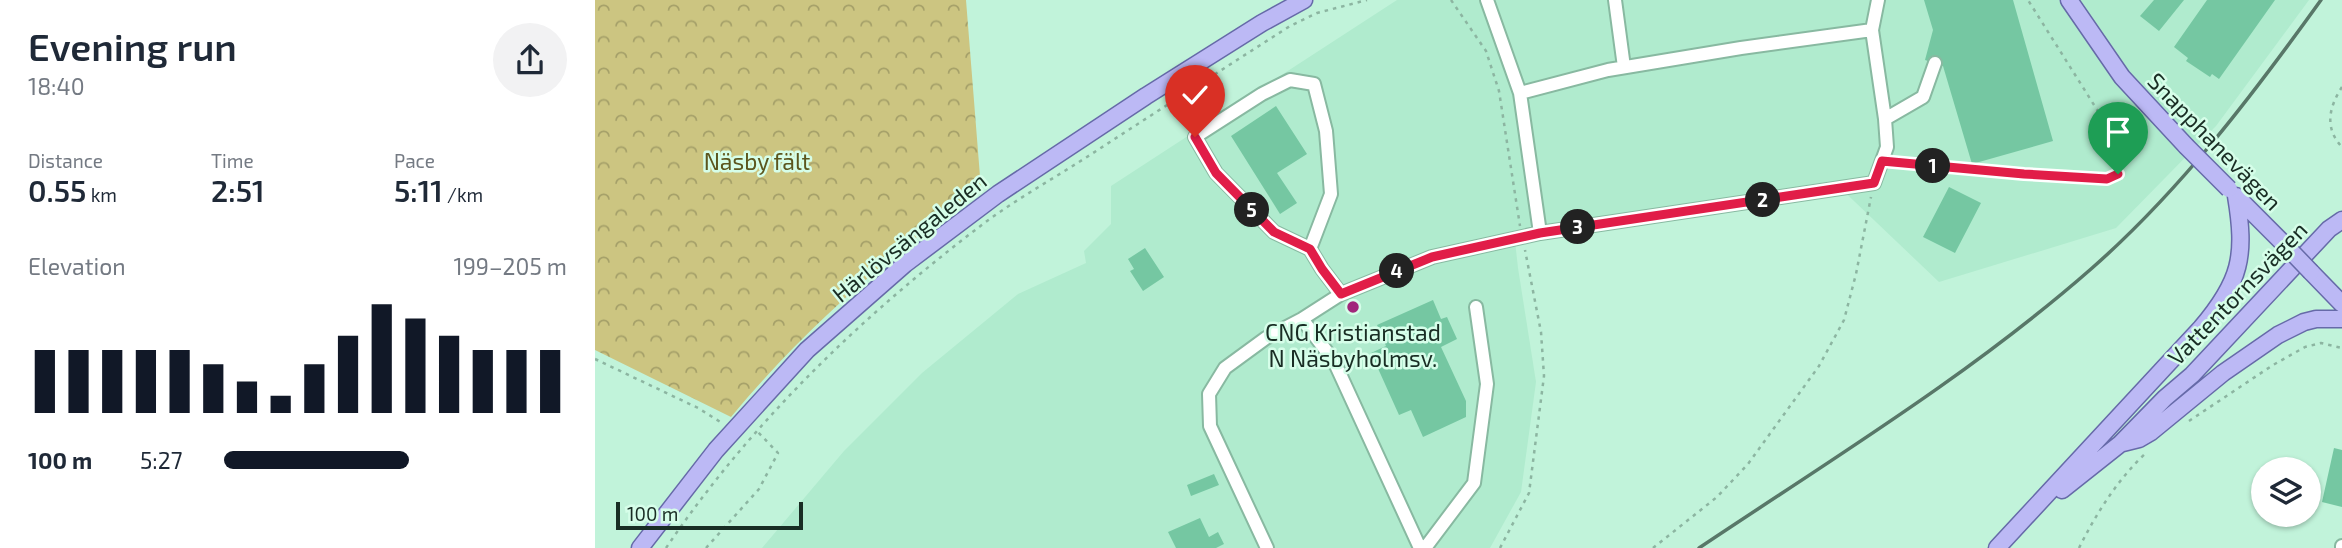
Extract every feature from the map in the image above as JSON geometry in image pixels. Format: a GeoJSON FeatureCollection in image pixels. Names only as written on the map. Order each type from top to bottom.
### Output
{"type":"FeatureCollection","features":[{"type":"Feature","properties":{"kind":"main road","name":"Härlövsängaleden"},"geometry":{"type":"LineString","coordinates":[[1262,23],[1288,0]]}},
{"type":"Feature","properties":{"kind":"main road","name":"Härlövsängaleden"},"geometry":{"type":"LineString","coordinates":[[640,548],[734,430],[807,350],[905,264],[998,194],[1262,23],[1304,0]]}},
{"type":"Feature","properties":{"kind":"main road","name":"Snapphanevägen"},"geometry":{"type":"LineString","coordinates":[[2069,0],[2122,77],[2342,304]]}},
{"type":"Feature","properties":{"kind":"main road"},"geometry":{"type":"LineString","coordinates":[[2109,427],[2201,328],[2224,299],[2238,268],[2241,253],[2241,232],[2233,193]]}},
{"type":"Feature","properties":{"kind":"main road","name":"Vattentornsvägen"},"geometry":{"type":"LineString","coordinates":[[2032,513],[2120,444],[2221,346],[2320,238],[2342,220]]}},
{"type":"Feature","properties":{"kind":"main road"},"geometry":{"type":"LineString","coordinates":[[2311,272],[2342,287]]}},
{"type":"Feature","properties":{"kind":"main road"},"geometry":{"type":"LineString","coordinates":[[2120,444],[2129,443],[2151,432],[2223,373],[2293,327],[2316,319],[2342,319]]}},
{"type":"Feature","properties":{"kind":"main road","name":"Vattentornsvägen"},"geometry":{"type":"LineString","coordinates":[[1997,548],[2109,427],[2165,398]]}},
{"type":"Feature","properties":{"kind":"street"},"geometry":{"type":"LineString","coordinates":[[1487,0],[1520,93],[1540,233]]}},
{"type":"Feature","properties":{"kind":"street"},"geometry":{"type":"LineString","coordinates":[[1615,0],[1624,67]]}},
{"type":"Feature","properties":{"kind":"street"},"geometry":{"type":"LineString","coordinates":[[1267,548],[1210,426],[1209,394],[1225,368],[1266,338],[1341,294],[1432,257],[1540,233],[1874,183],[1887,147],[1872,30],[1878,0]]}},
{"type":"Feature","properties":{"kind":"street"},"geometry":{"type":"LineString","coordinates":[[1520,93],[1624,67],[1872,30]]}},
{"type":"Feature","properties":{"kind":"street"},"geometry":{"type":"LineString","coordinates":[[1885,119],[1923,97],[1935,63]]}},
{"type":"Feature","properties":{"kind":"street"},"geometry":{"type":"LineString","coordinates":[[1310,249],[1331,194],[1326,131],[1314,84],[1290,80],[1262,94],[1195,137],[1216,173],[1274,232],[1310,249],[1341,294]]}},
{"type":"Feature","properties":{"kind":"street"},"geometry":{"type":"LineString","coordinates":[[1302,319],[1334,361],[1422,548],[1474,483],[1487,384],[1475,307]]}},
{"type":"Feature","properties":{"kind":"path"},"geometry":{"type":"LineString","coordinates":[[666,548],[694,506],[756,430],[829,354],[903,288],[989,220],[1290,26],[1317,13],[1367,0]]}},
{"type":"Feature","properties":{"kind":"path"},"geometry":{"type":"LineString","coordinates":[[1451,0],[1486,51],[1499,91],[1522,237],[1541,332],[1544,376],[1529,493],[1500,548]]}},
{"type":"Feature","properties":{"kind":"path"},"geometry":{"type":"LineString","coordinates":[[1882,161],[2107,179],[2118,174],[2123,168],[2123,150],[2028,0]]}},
{"type":"Feature","properties":{"kind":"path"},"geometry":{"type":"LineString","coordinates":[[2342,86],[2334,99],[2329,117],[2333,136],[2342,147]]}},
{"type":"Feature","properties":{"kind":"path"},"geometry":{"type":"LineString","coordinates":[[1653,548],[1717,496],[1748,464],[1819,366],[1844,320],[1874,183]]}},
{"type":"Feature","properties":{"kind":"path"},"geometry":{"type":"LineString","coordinates":[[2187,422],[2305,347],[2321,343],[2342,348]]}},
{"type":"Feature","properties":{"kind":"path"},"geometry":{"type":"LineString","coordinates":[[595,359],[698,408],[734,430]]}},
{"type":"Feature","properties":{"kind":"path"},"geometry":{"type":"LineString","coordinates":[[706,548],[759,489],[778,453],[756,430]]}},
{"type":"Feature","properties":{"kind":"path"},"geometry":{"type":"LineString","coordinates":[[2078,548],[2121,479],[2156,445]]}},
{"type":"Feature","properties":{"kind":"shaded area"},"geometry":{"type":"Polygon","coordinates":[[[1397,0],[2309,0],[2216,126],[2116,228],[1939,282],[1833,181],[1514,232],[1536,382],[1521,492],[1490,548],[762,548],[844,451],[922,373],[1018,294],[1086,263],[1084,251],[1111,224],[1111,186],[1397,0]]]}},
{"type":"Feature","properties":{"kind":"green space","name":"Näsby fält"},"geometry":{"type":"Polygon","coordinates":[[[595,0],[966,0],[981,189],[914,240],[849,295],[788,354],[731,417],[595,350],[595,0]]]}},
{"type":"Feature","properties":{"kind":"building"},"geometry":{"type":"Polygon","coordinates":[[[1924,0],[2013,0],[2053,141],[1972,164],[1943,66],[1925,60],[1933,30],[1924,0]]]}},
{"type":"Feature","properties":{"kind":"building"},"geometry":{"type":"Polygon","coordinates":[[[2154,0],[2184,0],[2159,31],[2140,16],[2154,0]]]}},
{"type":"Feature","properties":{"kind":"building"},"geometry":{"type":"Polygon","coordinates":[[[2207,0],[2275,0],[2219,79],[2212,74],[2210,77],[2186,61],[2188,58],[2174,47],[2207,0]]]}},
{"type":"Feature","properties":{"kind":"building"},"geometry":{"type":"Polygon","coordinates":[[[1276,106],[1307,154],[1277,173],[1297,203],[1280,214],[1231,136],[1276,106]]]}},
{"type":"Feature","properties":{"kind":"building"},"geometry":{"type":"Polygon","coordinates":[[[1949,187],[1981,203],[1955,253],[1923,237],[1949,187]]]}},
{"type":"Feature","properties":{"kind":"building"},"geometry":{"type":"Polygon","coordinates":[[[1145,248],[1164,277],[1143,291],[1130,271],[1134,269],[1128,259],[1145,248]]]}},
{"type":"Feature","properties":{"kind":"building"},"geometry":{"type":"Polygon","coordinates":[[[1433,300],[1441,319],[1447,317],[1457,339],[1441,347],[1466,401],[1466,417],[1423,437],[1411,410],[1399,415],[1371,353],[1386,346],[1377,325],[1433,300]]]}},
{"type":"Feature","properties":{"kind":"building"},"geometry":{"type":"Polygon","coordinates":[[[2334,448],[2342,450],[2342,507],[2322,502],[2334,448]]]}},
{"type":"Feature","properties":{"kind":"building"},"geometry":{"type":"Polygon","coordinates":[[[1214,474],[1219,485],[1191,496],[1187,485],[1214,474]]]}},
{"type":"Feature","properties":{"kind":"building"},"geometry":{"type":"Polygon","coordinates":[[[1200,518],[1209,537],[1218,532],[1224,544],[1216,548],[1176,548],[1168,532],[1200,518]]]}},
{"type":"Feature","properties":{"kind":"railway"},"geometry":{"type":"LineString","coordinates":[[1699,548],[1949,380],[2045,308],[2091,269],[2124,239],[2185,175],[2268,72],[2321,0]]}},
{"type":"Feature","properties":{"kind":"place","name":"CNG Kristianstad N Näsbyholmsv."},"geometry":{"type":"Point","coordinates":[1353,307]}},
{"type":"Feature","properties":{"kind":"route"},"geometry":{"type":"LineString","coordinates":[[1195,137],[1216,173],[1274,232],[1310,249],[1341,294],[1432,257],[1540,233],[1874,183],[1882,161],[2107,179],[2118,174]]}}]}
